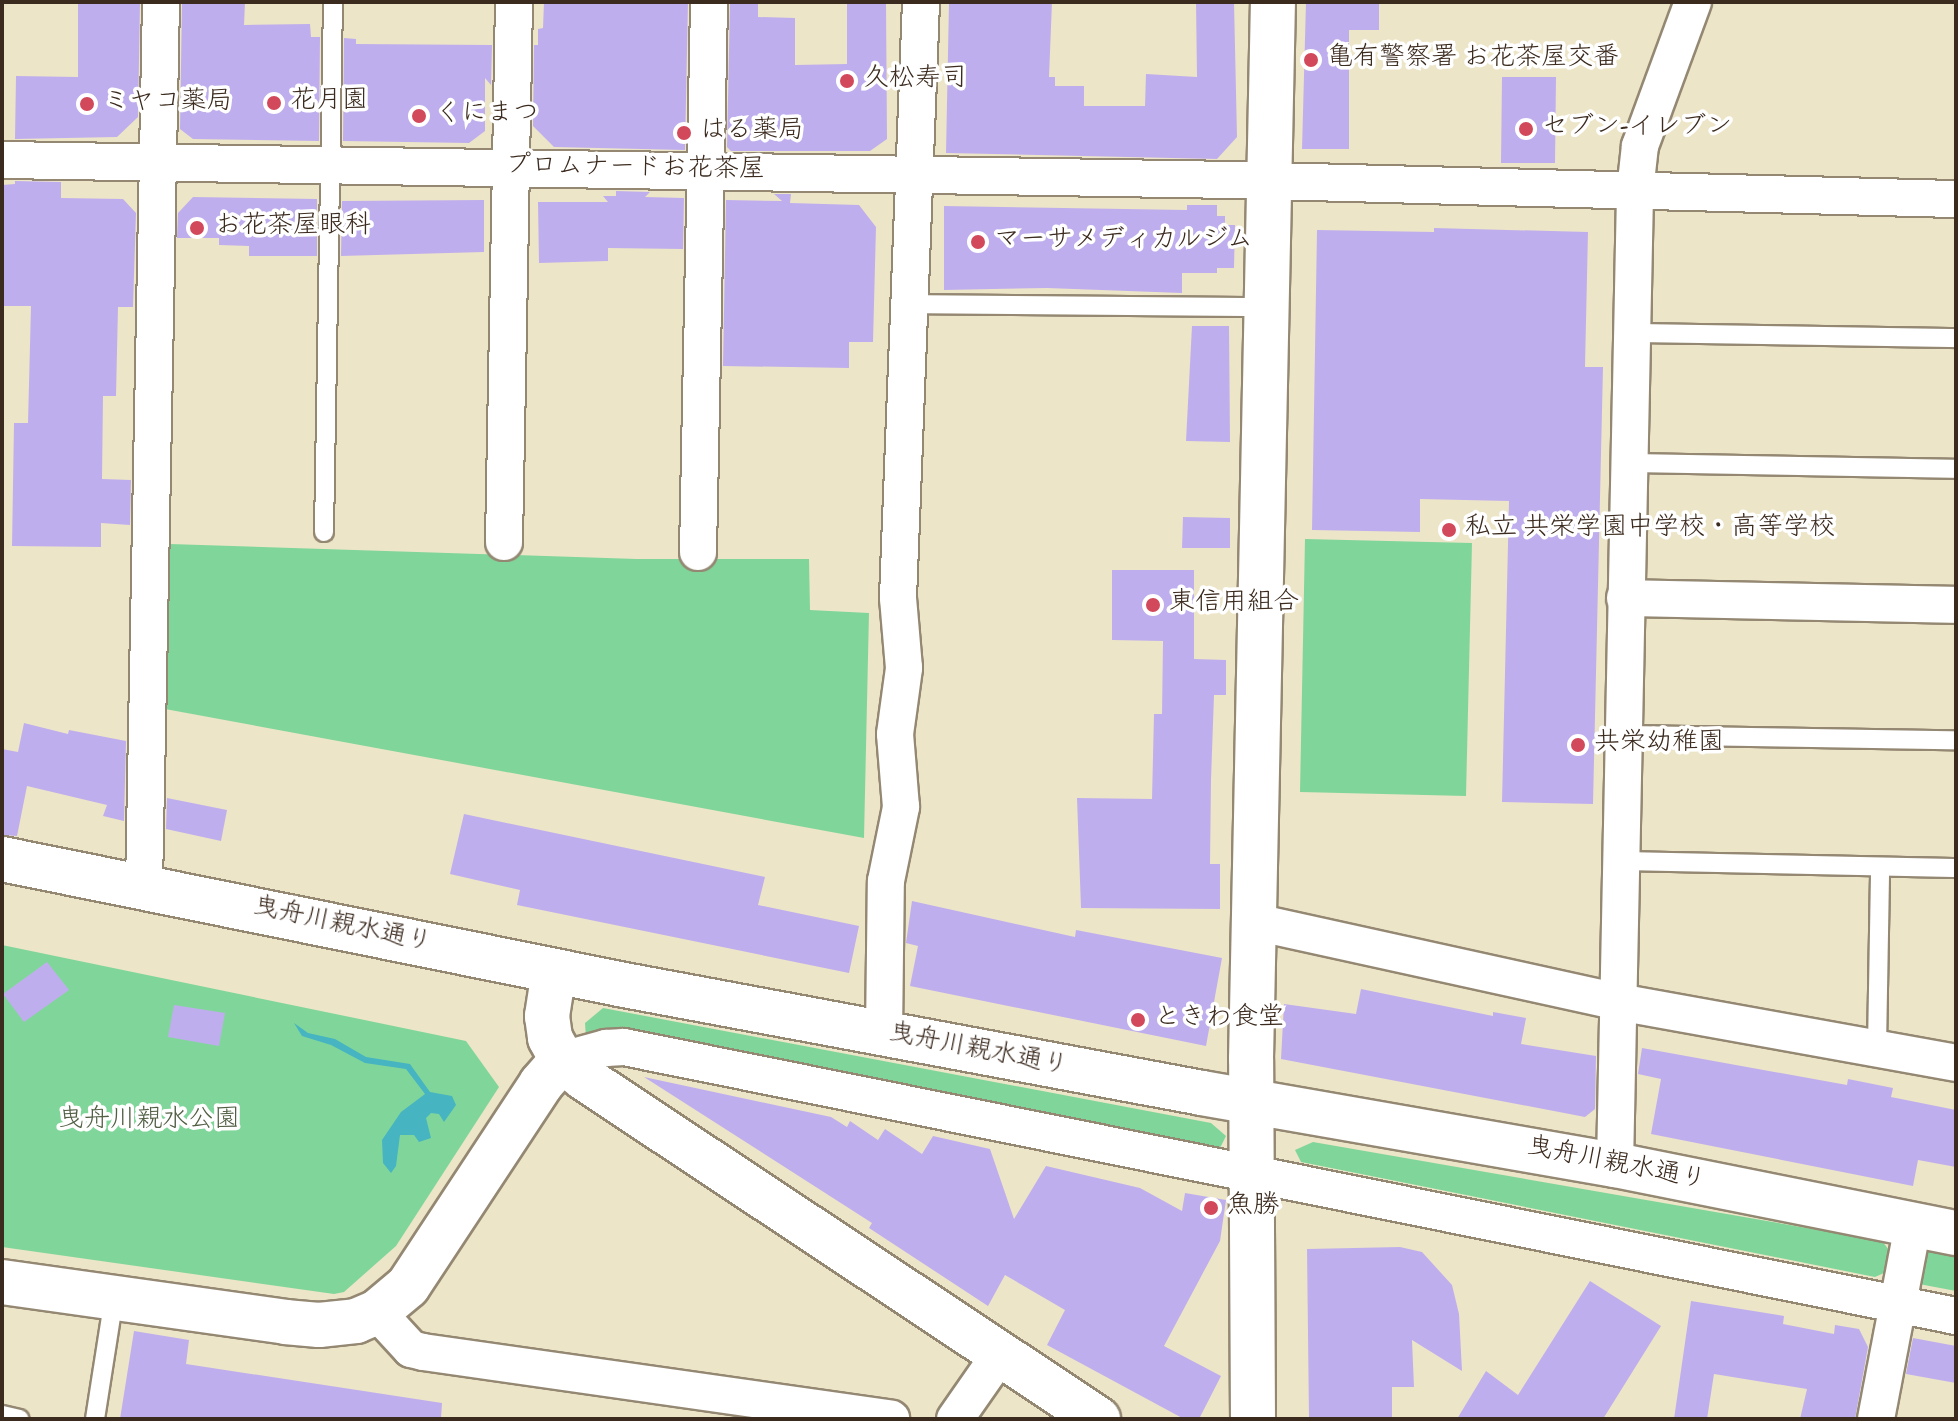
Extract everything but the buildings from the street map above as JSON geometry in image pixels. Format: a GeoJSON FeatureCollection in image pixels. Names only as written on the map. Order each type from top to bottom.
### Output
{"type":"FeatureCollection","features":[{"type":"Feature","properties":{"kind":"street"},"geometry":{"type":"LineString","coordinates":[[144,886],[161,2]]}},
{"type":"Feature","properties":{"kind":"street"},"geometry":{"type":"LineString","coordinates":[[504,542],[514,2]]}},
{"type":"Feature","properties":{"kind":"street"},"geometry":{"type":"LineString","coordinates":[[698,552],[709,2]]}},
{"type":"Feature","properties":{"kind":"street"},"geometry":{"type":"LineString","coordinates":[[884,1034],[886,881],[901,807],[895,734],[904,668],[898,598],[906,304],[921,2]]}},
{"type":"Feature","properties":{"kind":"street"},"geometry":{"type":"LineString","coordinates":[[1253,1419],[1252,1102],[1273,2]]}},
{"type":"Feature","properties":{"kind":"street"},"geometry":{"type":"LineString","coordinates":[[1615,1165],[1635,191],[1640,146],[1693,2]]}},
{"type":"Feature","properties":{"kind":"street","name":"プロムナードお花茶屋"},"geometry":{"type":"LineString","coordinates":[[2,160],[913,174],[1956,199]]}},
{"type":"Feature","properties":{"kind":"street"},"geometry":{"type":"LineString","coordinates":[[1625,598],[1956,605]]}},
{"type":"Feature","properties":{"kind":"street","name":"曳舟川親水通り"},"geometry":{"type":"LineString","coordinates":[[2,859],[554,971],[1252,1102],[1615,1165],[1956,1233]]}},
{"type":"Feature","properties":{"kind":"street"},"geometry":{"type":"LineString","coordinates":[[1255,922],[1618,1002],[1956,1063]]}},
{"type":"Feature","properties":{"kind":"street"},"geometry":{"type":"LineString","coordinates":[[554,971],[547,1016],[550,1038],[562,1060],[608,1096],[1098,1419]]}},
{"type":"Feature","properties":{"kind":"street"},"geometry":{"type":"LineString","coordinates":[[2,1282],[319,1325],[339,1325],[377,1312],[408,1286],[541,1084],[562,1060],[606,1048],[624,1047],[1956,1316]]}},
{"type":"Feature","properties":{"kind":"street"},"geometry":{"type":"LineString","coordinates":[[1876,1419],[1913,1225]]}},
{"type":"Feature","properties":{"kind":"street"},"geometry":{"type":"LineString","coordinates":[[377,1312],[411,1349],[423,1352],[891,1419]]}},
{"type":"Feature","properties":{"kind":"street"},"geometry":{"type":"LineString","coordinates":[[955,1419],[1001,1353]]}},
{"type":"Feature","properties":{"kind":"lane"},"geometry":{"type":"LineString","coordinates":[[324,532],[333,2]]}},
{"type":"Feature","properties":{"kind":"lane"},"geometry":{"type":"LineString","coordinates":[[906,304],[1265,307]]}},
{"type":"Feature","properties":{"kind":"lane"},"geometry":{"type":"LineString","coordinates":[[1631,333],[1956,338]]}},
{"type":"Feature","properties":{"kind":"lane"},"geometry":{"type":"LineString","coordinates":[[1628,463],[1956,469]]}},
{"type":"Feature","properties":{"kind":"lane"},"geometry":{"type":"LineString","coordinates":[[1622,735],[1956,740]]}},
{"type":"Feature","properties":{"kind":"lane"},"geometry":{"type":"LineString","coordinates":[[1621,861],[1956,868]]}},
{"type":"Feature","properties":{"kind":"lane"},"geometry":{"type":"LineString","coordinates":[[1877,1047],[1880,867]]}},
{"type":"Feature","properties":{"kind":"lane"},"geometry":{"type":"LineString","coordinates":[[95,1419],[114,1298]]}},
{"type":"Feature","properties":{"kind":"lane"},"geometry":{"type":"LineString","coordinates":[[2,1415],[20,1419]]}},
{"type":"Feature","properties":{"kind":"green space"},"geometry":{"type":"Polygon","coordinates":[[[1305,539],[1472,543],[1466,796],[1300,792],[1305,539]]]}},
{"type":"Feature","properties":{"kind":"green space"},"geometry":{"type":"Polygon","coordinates":[[[170,544],[637,559],[809,559],[810,610],[869,613],[864,838],[165,709],[170,544]]]}},
{"type":"Feature","properties":{"kind":"green space","name":"曳舟川親水公園"},"geometry":{"type":"Polygon","coordinates":[[[2,945],[466,1041],[499,1087],[396,1246],[344,1292],[334,1294],[2,1247],[2,945]]]}},
{"type":"Feature","properties":{"kind":"green space"},"geometry":{"type":"Polygon","coordinates":[[[603,1008],[1211,1123],[1226,1136],[1219,1150],[586,1038],[585,1023],[603,1008]]]}},
{"type":"Feature","properties":{"kind":"green space"},"geometry":{"type":"Polygon","coordinates":[[[1313,1142],[1882,1241],[1889,1250],[1884,1273],[1875,1277],[1301,1162],[1295,1150],[1313,1142]]]}},
{"type":"Feature","properties":{"kind":"green space"},"geometry":{"type":"Polygon","coordinates":[[[1928,1248],[1956,1254],[1956,1291],[1919,1284],[1917,1255],[1928,1248]]]}},
{"type":"Feature","properties":{"kind":"water"},"geometry":{"type":"Polygon","coordinates":[[[294,1023],[308,1033],[335,1039],[366,1057],[410,1064],[430,1092],[452,1096],[456,1105],[444,1122],[439,1114],[431,1113],[426,1118],[431,1138],[419,1142],[414,1135],[400,1135],[396,1166],[391,1173],[383,1163],[382,1140],[401,1112],[425,1094],[406,1069],[365,1063],[331,1045],[302,1036],[294,1023]]]}},
{"type":"Feature","properties":{"kind":"place","name":"亀有警察署 お花茶屋交番"},"geometry":{"type":"Point","coordinates":[1311,60]}},
{"type":"Feature","properties":{"kind":"place","name":"久松寿司"},"geometry":{"type":"Point","coordinates":[847,81]}},
{"type":"Feature","properties":{"kind":"place","name":"花月園"},"geometry":{"type":"Point","coordinates":[274,103]}},
{"type":"Feature","properties":{"kind":"place","name":"ミヤコ薬局"},"geometry":{"type":"Point","coordinates":[87,104]}},
{"type":"Feature","properties":{"kind":"place","name":"くにまつ"},"geometry":{"type":"Point","coordinates":[419,116]}},
{"type":"Feature","properties":{"kind":"place","name":"セブン-イレブン"},"geometry":{"type":"Point","coordinates":[1526,129]}},
{"type":"Feature","properties":{"kind":"place","name":"はる薬局"},"geometry":{"type":"Point","coordinates":[684,133]}},
{"type":"Feature","properties":{"kind":"place","name":"お花茶屋眼科"},"geometry":{"type":"Point","coordinates":[197,228]}},
{"type":"Feature","properties":{"kind":"place","name":"マーサメディカルジム"},"geometry":{"type":"Point","coordinates":[978,242]}},
{"type":"Feature","properties":{"kind":"place","name":"私立 共栄学園中学校・高等学校"},"geometry":{"type":"Point","coordinates":[1449,530]}},
{"type":"Feature","properties":{"kind":"place","name":"東信用組合"},"geometry":{"type":"Point","coordinates":[1153,605]}},
{"type":"Feature","properties":{"kind":"place","name":"共栄幼稚園"},"geometry":{"type":"Point","coordinates":[1578,745]}},
{"type":"Feature","properties":{"kind":"place","name":"ときわ食堂"},"geometry":{"type":"Point","coordinates":[1138,1020]}},
{"type":"Feature","properties":{"kind":"place","name":"魚勝"},"geometry":{"type":"Point","coordinates":[1211,1208]}}]}
